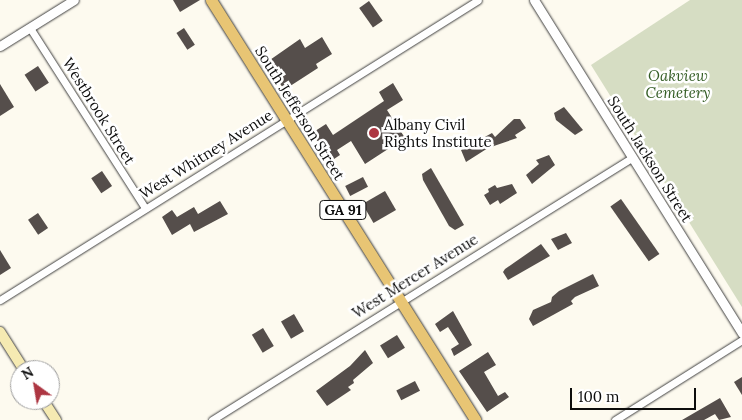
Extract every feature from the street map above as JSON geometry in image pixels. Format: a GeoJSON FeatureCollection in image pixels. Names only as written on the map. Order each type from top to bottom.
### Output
{"type":"FeatureCollection","features":[{"type":"Feature","properties":{"kind":"main road","name":"South Jefferson Street"},"geometry":{"type":"LineString","coordinates":[[211,0],[475,420]]}},
{"type":"Feature","properties":{"kind":"main road"},"geometry":{"type":"LineString","coordinates":[[0,332],[18,360]]}},
{"type":"Feature","properties":{"kind":"street"},"geometry":{"type":"LineString","coordinates":[[0,46],[74,0]]}},
{"type":"Feature","properties":{"kind":"street","name":"West Whitney Avenue"},"geometry":{"type":"LineString","coordinates":[[0,300],[478,0]]}},
{"type":"Feature","properties":{"kind":"street","name":"South Jackson Street"},"geometry":{"type":"LineString","coordinates":[[534,0],[742,333]]}},
{"type":"Feature","properties":{"kind":"street","name":"Westbrook Street"},"geometry":{"type":"LineString","coordinates":[[30,28],[146,208]]}},
{"type":"Feature","properties":{"kind":"street","name":"West Mercer Avenue"},"geometry":{"type":"LineString","coordinates":[[212,420],[633,156]]}},
{"type":"Feature","properties":{"kind":"street"},"geometry":{"type":"LineString","coordinates":[[615,420],[742,340]]}},
{"type":"Feature","properties":{"kind":"green space","name":"Oakview Cemetery"},"geometry":{"type":"Polygon","coordinates":[[[690,0],[742,0],[742,307],[591,65],[690,0]]]}},
{"type":"Feature","properties":{"kind":"building"},"geometry":{"type":"Polygon","coordinates":[[[173,0],[200,0],[180,12],[173,0]]]}},
{"type":"Feature","properties":{"kind":"building"},"geometry":{"type":"Polygon","coordinates":[[[369,1],[383,21],[373,28],[359,8],[369,1]]]}},
{"type":"Feature","properties":{"kind":"building"},"geometry":{"type":"Polygon","coordinates":[[[184,28],[195,45],[187,50],[176,33],[184,28]]]}},
{"type":"Feature","properties":{"kind":"building"},"geometry":{"type":"Polygon","coordinates":[[[322,37],[332,54],[316,64],[318,68],[284,90],[267,62],[300,39],[305,48],[322,37]]]}},
{"type":"Feature","properties":{"kind":"building"},"geometry":{"type":"Polygon","coordinates":[[[38,66],[49,83],[35,91],[25,75],[38,66]]]}},
{"type":"Feature","properties":{"kind":"building","name":"Albany Civil Rights Institute"},"geometry":{"type":"Polygon","coordinates":[[[393,83],[403,100],[387,110],[405,138],[365,164],[351,141],[337,150],[340,155],[334,159],[331,154],[327,156],[312,133],[326,124],[333,135],[384,101],[379,92],[393,83]]]}},
{"type":"Feature","properties":{"kind":"building"},"geometry":{"type":"Polygon","coordinates":[[[0,84],[14,107],[0,116],[0,84]]]}},
{"type":"Feature","properties":{"kind":"building"},"geometry":{"type":"Polygon","coordinates":[[[564,107],[583,130],[575,135],[556,120],[554,113],[564,107]]]}},
{"type":"Feature","properties":{"kind":"building"},"geometry":{"type":"Polygon","coordinates":[[[514,119],[520,119],[526,128],[515,135],[517,138],[488,148],[466,162],[461,150],[492,133],[495,137],[514,119]]]}},
{"type":"Feature","properties":{"kind":"building"},"geometry":{"type":"Polygon","coordinates":[[[549,155],[555,165],[532,184],[526,175],[539,164],[536,160],[549,155]]]}},
{"type":"Feature","properties":{"kind":"building"},"geometry":{"type":"Polygon","coordinates":[[[431,168],[464,225],[455,230],[449,226],[423,180],[422,174],[431,168]]]}},
{"type":"Feature","properties":{"kind":"building"},"geometry":{"type":"Polygon","coordinates":[[[102,171],[112,186],[101,193],[91,178],[102,171]]]}},
{"type":"Feature","properties":{"kind":"building"},"geometry":{"type":"Polygon","coordinates":[[[363,177],[368,187],[350,196],[345,186],[363,177]]]}},
{"type":"Feature","properties":{"kind":"building"},"geometry":{"type":"Polygon","coordinates":[[[512,184],[517,193],[500,204],[498,200],[490,205],[484,195],[489,192],[488,189],[495,185],[497,188],[512,184]]]}},
{"type":"Feature","properties":{"kind":"building"},"geometry":{"type":"Polygon","coordinates":[[[385,191],[396,210],[373,223],[362,204],[385,191]]]}},
{"type":"Feature","properties":{"kind":"building"},"geometry":{"type":"Polygon","coordinates":[[[621,199],[659,254],[649,261],[610,206],[621,199]]]}},
{"type":"Feature","properties":{"kind":"building"},"geometry":{"type":"Polygon","coordinates":[[[220,201],[228,214],[194,232],[190,224],[172,235],[162,217],[172,210],[177,217],[194,207],[198,214],[220,201]]]}},
{"type":"Feature","properties":{"kind":"building"},"geometry":{"type":"Polygon","coordinates":[[[38,213],[48,228],[38,235],[28,220],[38,213]]]}},
{"type":"Feature","properties":{"kind":"building"},"geometry":{"type":"Polygon","coordinates":[[[566,233],[572,243],[558,250],[551,239],[566,233]]]}},
{"type":"Feature","properties":{"kind":"building"},"geometry":{"type":"Polygon","coordinates":[[[541,244],[550,256],[508,280],[503,272],[505,269],[541,244]]]}},
{"type":"Feature","properties":{"kind":"building"},"geometry":{"type":"Polygon","coordinates":[[[0,250],[11,268],[0,275],[0,250]]]}},
{"type":"Feature","properties":{"kind":"building"},"geometry":{"type":"Polygon","coordinates":[[[593,274],[599,286],[575,297],[571,301],[573,304],[533,326],[529,319],[533,310],[551,302],[552,297],[559,291],[593,274]]]}},
{"type":"Feature","properties":{"kind":"building"},"geometry":{"type":"Polygon","coordinates":[[[453,311],[472,345],[454,356],[451,349],[459,344],[448,327],[440,332],[435,324],[453,311]]]}},
{"type":"Feature","properties":{"kind":"building"},"geometry":{"type":"Polygon","coordinates":[[[294,314],[304,331],[291,339],[281,322],[294,314]]]}},
{"type":"Feature","properties":{"kind":"building"},"geometry":{"type":"Polygon","coordinates":[[[263,328],[274,346],[263,353],[252,335],[263,328]]]}},
{"type":"Feature","properties":{"kind":"building"},"geometry":{"type":"Polygon","coordinates":[[[397,335],[405,348],[388,358],[380,346],[397,335]]]}},
{"type":"Feature","properties":{"kind":"building"},"geometry":{"type":"Polygon","coordinates":[[[365,350],[373,363],[353,380],[354,383],[348,387],[351,390],[327,406],[316,391],[350,366],[365,350]]]}},
{"type":"Feature","properties":{"kind":"building"},"geometry":{"type":"Polygon","coordinates":[[[488,352],[496,365],[484,372],[498,396],[505,392],[509,397],[487,412],[459,371],[488,352]]]}},
{"type":"Feature","properties":{"kind":"building"},"geometry":{"type":"Polygon","coordinates":[[[742,377],[742,395],[734,382],[742,377]]]}},
{"type":"Feature","properties":{"kind":"building"},"geometry":{"type":"Polygon","coordinates":[[[415,381],[420,391],[401,400],[396,391],[415,381]]]}},
{"type":"Feature","properties":{"kind":"building"},"geometry":{"type":"Polygon","coordinates":[[[720,398],[731,417],[719,420],[715,414],[704,420],[682,420],[720,398]]]}},
{"type":"Feature","properties":{"kind":"place","name":"Albany Civil Rights Institute"},"geometry":{"type":"Point","coordinates":[374,133]}}]}
